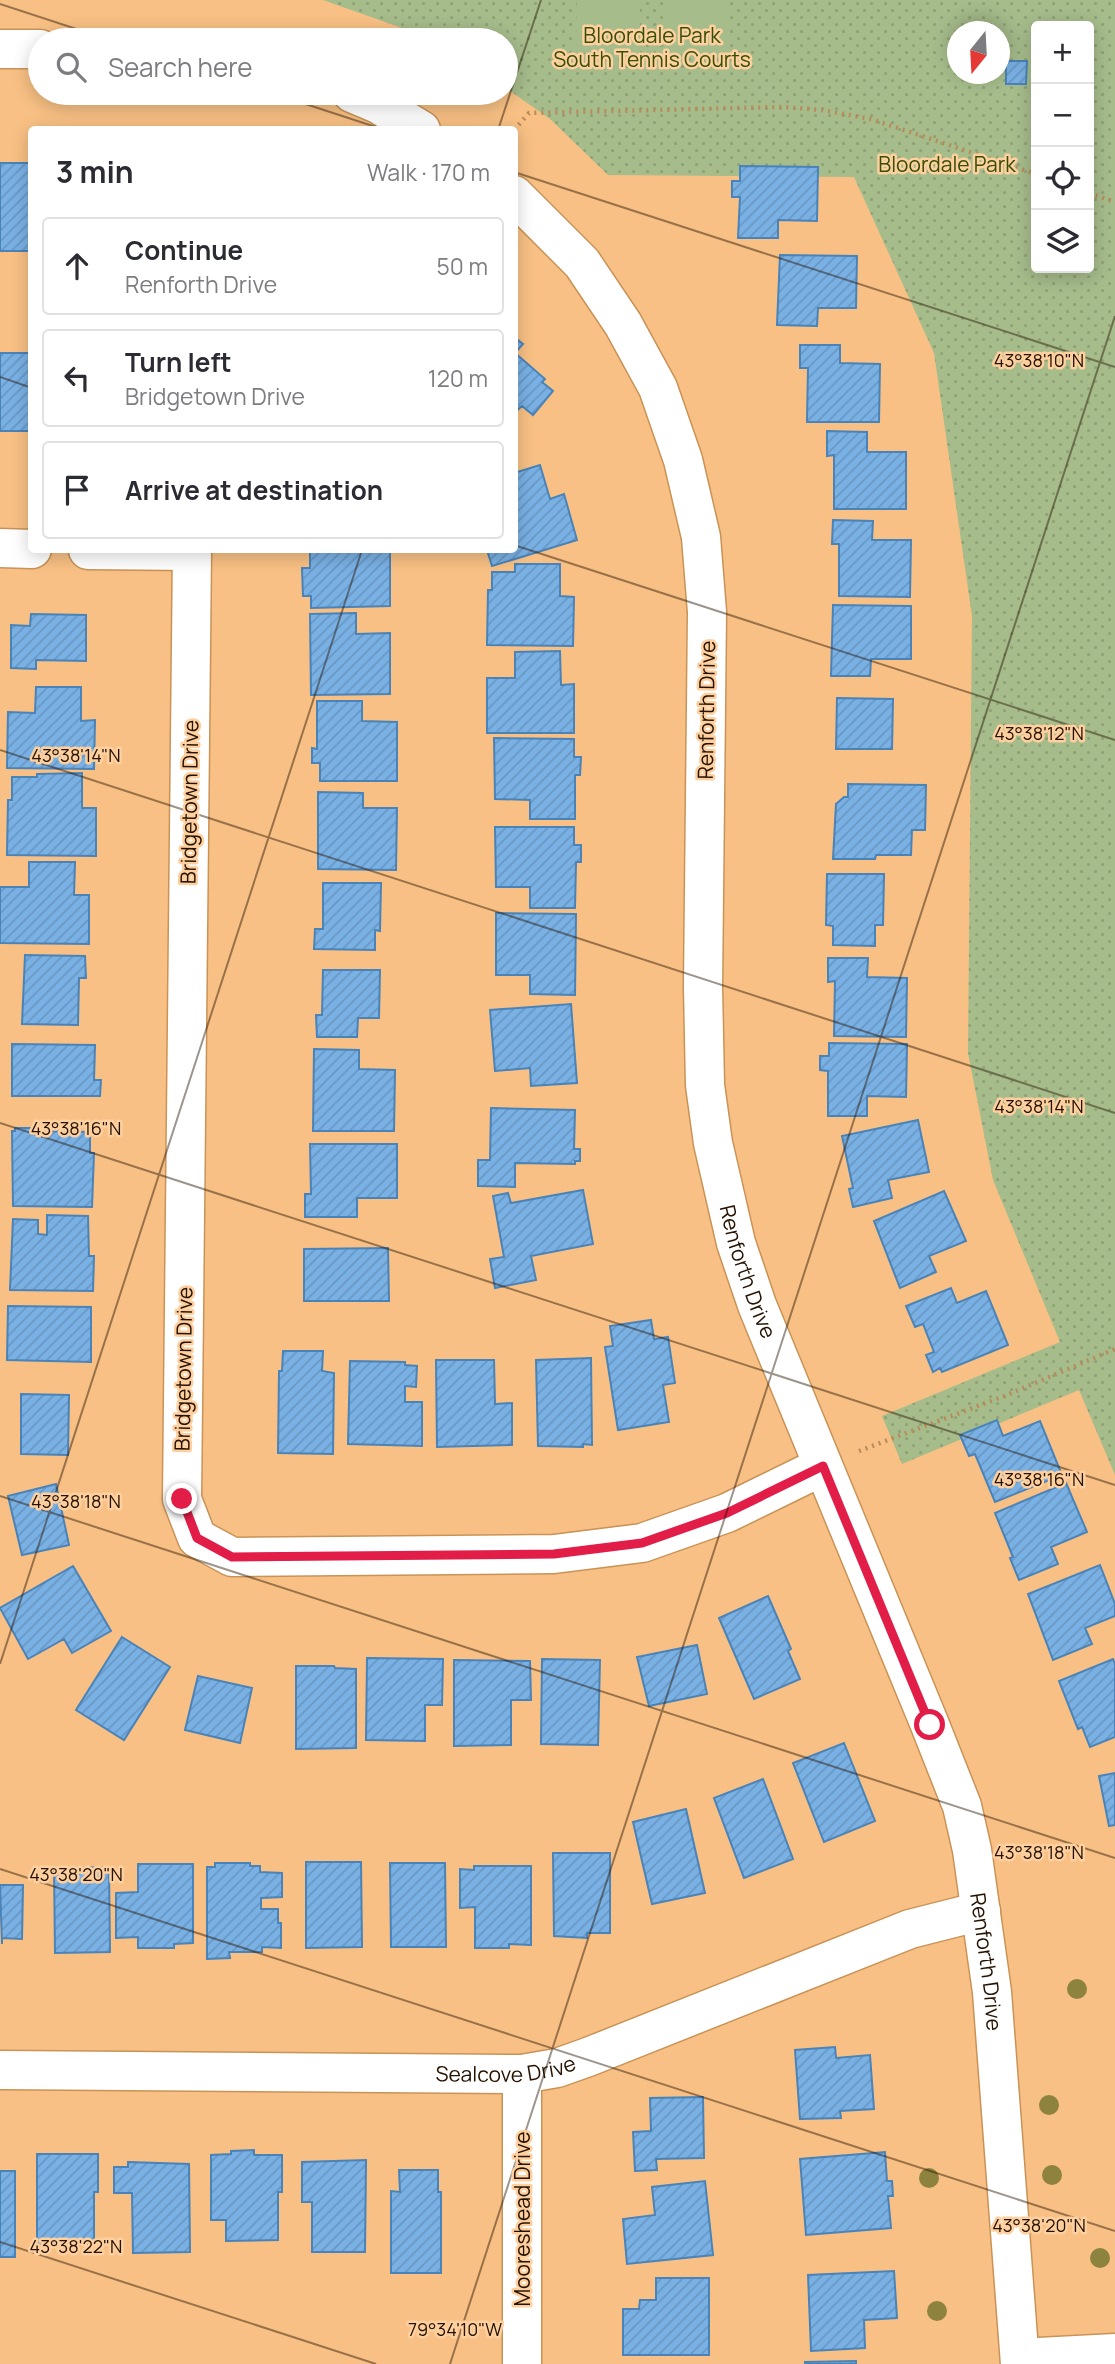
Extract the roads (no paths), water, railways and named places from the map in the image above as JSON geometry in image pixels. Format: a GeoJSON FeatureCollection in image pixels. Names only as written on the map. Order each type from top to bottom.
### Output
{"type":"FeatureCollection","features":[{"type":"Feature","properties":{"kind":"street"},"geometry":{"type":"LineString","coordinates":[[0,49],[28,49]]}},
{"type":"Feature","properties":{"kind":"street"},"geometry":{"type":"LineString","coordinates":[[380,105],[414,126]]}},
{"type":"Feature","properties":{"kind":"street","name":"Renforth Drive"},"geometry":{"type":"LineString","coordinates":[[518,199],[582,263],[623,324],[658,388],[683,460],[701,537],[707,612],[703,973],[705,1085],[713,1143],[736,1243],[757,1305],[961,1806],[972,1850],[992,1992],[1020,2361]]}},
{"type":"Feature","properties":{"kind":"street"},"geometry":{"type":"LineString","coordinates":[[0,548],[28,548]]}},
{"type":"Feature","properties":{"kind":"street","name":"Bridgetown Drive"},"geometry":{"type":"LineString","coordinates":[[192,553],[182,1499],[197,1538],[232,1557],[554,1554],[642,1543],[727,1513],[823,1466]]}},
{"type":"Feature","properties":{"kind":"street","name":"Sealcove Drive"},"geometry":{"type":"LineString","coordinates":[[0,2070],[522,2074],[557,2068],[588,2057],[910,1929],[981,1910]]}},
{"type":"Feature","properties":{"kind":"street","name":"Mooreshead Drive"},"geometry":{"type":"LineString","coordinates":[[522,2074],[522,2364]]}},
{"type":"Feature","properties":{"kind":"street"},"geometry":{"type":"LineString","coordinates":[[1020,2361],[1115,2353]]}},
{"type":"Feature","properties":{"kind":"park label","name":"Bloordale Park South Tennis Courts"},"geometry":{"type":"Point","coordinates":[652,47]}},
{"type":"Feature","properties":{"kind":"park label","name":"Bloordale Park"},"geometry":{"type":"Point","coordinates":[947,164]}}]}
